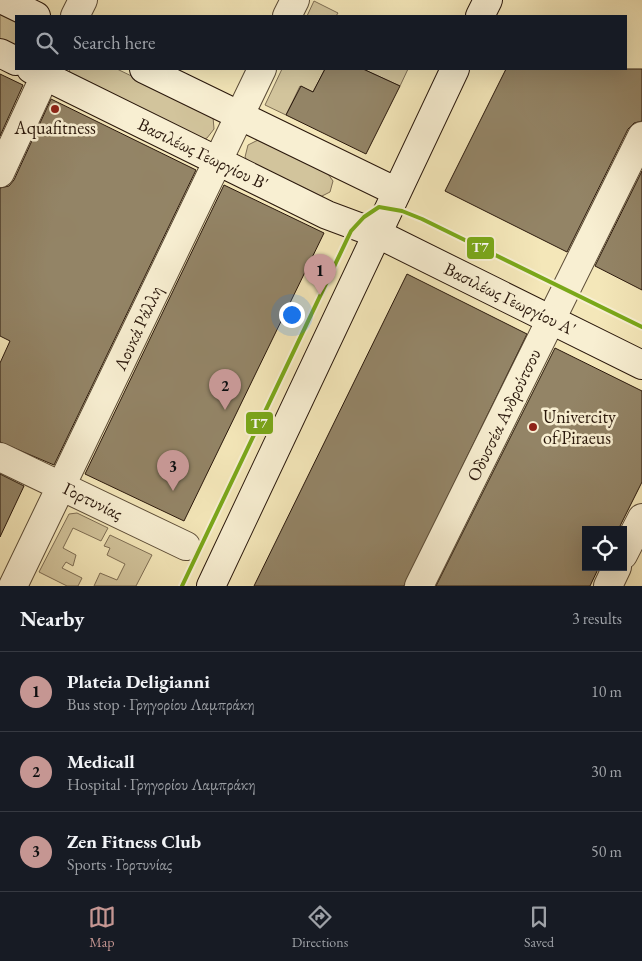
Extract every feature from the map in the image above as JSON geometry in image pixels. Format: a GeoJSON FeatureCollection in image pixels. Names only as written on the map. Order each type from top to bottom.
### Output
{"type":"FeatureCollection","features":[{"type":"Feature","properties":{"kind":"street"},"geometry":{"type":"LineString","coordinates":[[3,0],[34,15]]}},
{"type":"Feature","properties":{"kind":"street"},"geometry":{"type":"LineString","coordinates":[[76,15],[83,0]]}},
{"type":"Feature","properties":{"kind":"street"},"geometry":{"type":"LineString","coordinates":[[288,15],[295,0]]}},
{"type":"Feature","properties":{"kind":"street"},"geometry":{"type":"LineString","coordinates":[[480,15],[488,0]]}},
{"type":"Feature","properties":{"kind":"street"},"geometry":{"type":"LineString","coordinates":[[0,53],[15,60]]}},
{"type":"Feature","properties":{"kind":"street"},"geometry":{"type":"LineString","coordinates":[[146,70],[397,192]]}},
{"type":"Feature","properties":{"kind":"street","name":"Λουκά Ράλλη"},"geometry":{"type":"LineString","coordinates":[[13,586],[63,486],[262,70]]}},
{"type":"Feature","properties":{"kind":"street"},"geometry":{"type":"LineString","coordinates":[[211,586],[455,70]]}},
{"type":"Feature","properties":{"kind":"street"},"geometry":{"type":"LineString","coordinates":[[0,173],[41,71]]}},
{"type":"Feature","properties":{"kind":"street","name":"Βασιλέως Γεωργίου Β'"},"geometry":{"type":"LineString","coordinates":[[41,71],[327,215],[378,234]]}},
{"type":"Feature","properties":{"kind":"street","name":"Οδυσσέα Ανδρούτσου"},"geometry":{"type":"LineString","coordinates":[[418,586],[642,136]]}},
{"type":"Feature","properties":{"kind":"street","name":"Βασιλέως Γεωργίου Α'"},"geometry":{"type":"LineString","coordinates":[[378,234],[642,365]]}},
{"type":"Feature","properties":{"kind":"street","name":"Γορτυνίας"},"geometry":{"type":"LineString","coordinates":[[0,457],[186,546]]}},
{"type":"Feature","properties":{"kind":"street"},"geometry":{"type":"LineString","coordinates":[[627,547],[642,518]]}},
{"type":"Feature","properties":{"kind":"street"},"geometry":{"type":"LineString","coordinates":[[608,586],[615,571]]}},
{"type":"Feature","properties":{"kind":"shaded area"},"geometry":{"type":"Polygon","coordinates":[[[314,1],[338,13],[337,15],[307,15],[314,1]]]}},
{"type":"Feature","properties":{"kind":"shaded area"},"geometry":{"type":"Polygon","coordinates":[[[0,11],[15,18],[15,50],[0,43],[0,11]]]}},
{"type":"Feature","properties":{"kind":"shaded area"},"geometry":{"type":"Polygon","coordinates":[[[69,70],[119,70],[208,113],[213,117],[214,129],[207,138],[202,140],[71,76],[69,70]]]}},
{"type":"Feature","properties":{"kind":"shaded area"},"geometry":{"type":"Polygon","coordinates":[[[282,70],[324,70],[313,92],[300,86],[286,115],[265,105],[282,70]]]}},
{"type":"Feature","properties":{"kind":"shaded area"},"geometry":{"type":"Polygon","coordinates":[[[365,70],[408,70],[400,86],[365,70]]]}},
{"type":"Feature","properties":{"kind":"shaded area"},"geometry":{"type":"Polygon","coordinates":[[[258,140],[326,171],[333,181],[330,192],[320,197],[248,162],[245,157],[248,145],[258,140]]]}},
{"type":"Feature","properties":{"kind":"shaded area"},"geometry":{"type":"Polygon","coordinates":[[[77,513],[108,528],[101,541],[73,528],[63,548],[76,555],[73,566],[66,562],[62,568],[82,578],[78,586],[67,586],[39,572],[69,514],[77,513]]]}},
{"type":"Feature","properties":{"kind":"shaded area"},"geometry":{"type":"Polygon","coordinates":[[[110,535],[152,555],[136,586],[94,586],[100,573],[117,580],[125,564],[107,555],[110,548],[104,546],[110,535]]]}},
{"type":"Feature","properties":{"kind":"building"},"geometry":{"type":"Polygon","coordinates":[[[642,69],[642,121],[634,123],[628,129],[567,252],[445,191],[506,70],[642,69]]]}},
{"type":"Feature","properties":{"kind":"building"},"geometry":{"type":"Polygon","coordinates":[[[324,70],[365,70],[400,86],[366,154],[286,115],[301,86],[313,92],[324,70]]]}},
{"type":"Feature","properties":{"kind":"building"},"geometry":{"type":"Polygon","coordinates":[[[0,74],[23,85],[0,136],[0,74]]]}},
{"type":"Feature","properties":{"kind":"building"},"geometry":{"type":"Polygon","coordinates":[[[51,99],[196,170],[54,465],[0,442],[0,363],[10,341],[0,336],[0,188],[9,186],[14,180],[51,99]]]}},
{"type":"Feature","properties":{"kind":"building"},"geometry":{"type":"Polygon","coordinates":[[[642,171],[642,290],[595,266],[642,171]]]}},
{"type":"Feature","properties":{"kind":"building"},"geometry":{"type":"Polygon","coordinates":[[[224,185],[324,233],[184,521],[85,474],[224,185]]]}},
{"type":"Feature","properties":{"kind":"building"},"geometry":{"type":"Polygon","coordinates":[[[407,274],[527,334],[404,586],[254,586],[407,274]]]}},
{"type":"Feature","properties":{"kind":"building"},"geometry":{"type":"Polygon","coordinates":[[[555,348],[642,391],[642,482],[620,526],[582,526],[582,571],[597,571],[590,586],[436,586],[555,348]]]}},
{"type":"Feature","properties":{"kind":"building"},"geometry":{"type":"Polygon","coordinates":[[[0,474],[24,486],[0,537],[0,474]]]}},
{"type":"Feature","properties":{"kind":"transit line","name":"Τ7"},"geometry":{"type":"LineString","coordinates":[[182,586],[351,231],[364,217],[379,207],[402,211],[422,219],[642,327]]}},
{"type":"Feature","properties":{"kind":"place","name":"Aquafitness"},"geometry":{"type":"Point","coordinates":[55,109]}},
{"type":"Feature","properties":{"kind":"place","name":"Plateia Deligianni"},"geometry":{"type":"Point","coordinates":[320,295]}},
{"type":"Feature","properties":{"kind":"place","name":"Medicall"},"geometry":{"type":"Point","coordinates":[225,410]}},
{"type":"Feature","properties":{"kind":"place","name":"Univercity of Piraeus"},"geometry":{"type":"Point","coordinates":[533,427]}},
{"type":"Feature","properties":{"kind":"place","name":"Zen Fitness Club"},"geometry":{"type":"Point","coordinates":[173,491]}}]}
